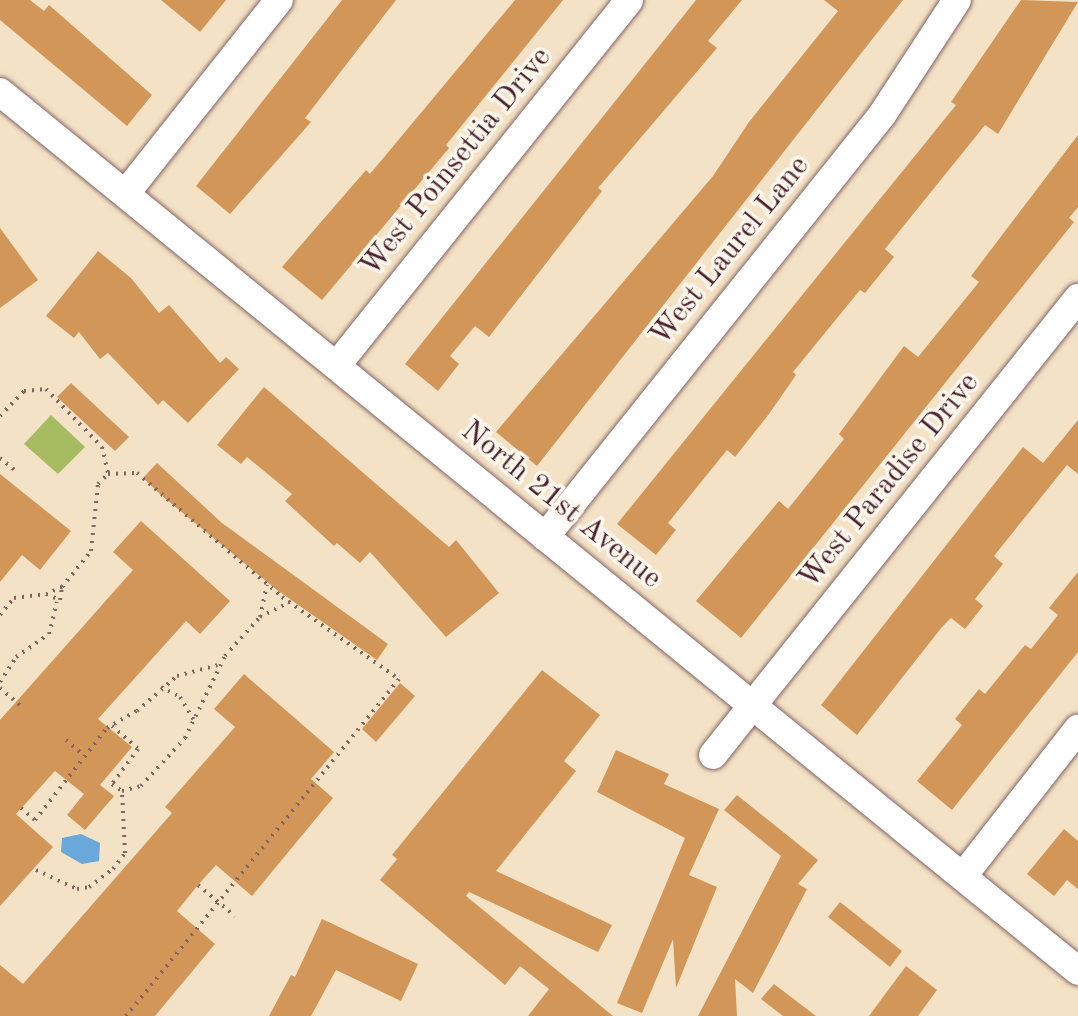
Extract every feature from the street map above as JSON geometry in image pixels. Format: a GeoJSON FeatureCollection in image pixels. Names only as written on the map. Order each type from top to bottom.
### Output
{"type":"FeatureCollection","features":[{"type":"Feature","properties":{"kind":"street"},"geometry":{"type":"LineString","coordinates":[[126,193],[279,0]]}},
{"type":"Feature","properties":{"kind":"street","name":"West Poinsettia Drive"},"geometry":{"type":"LineString","coordinates":[[337,365],[629,0]]}},
{"type":"Feature","properties":{"kind":"street","name":"West Laurel Lane"},"geometry":{"type":"LineString","coordinates":[[545,537],[882,115],[957,0]]}},
{"type":"Feature","properties":{"kind":"street","name":"North 21st Avenue"},"geometry":{"type":"LineString","coordinates":[[2,98],[126,193],[1078,971]]}},
{"type":"Feature","properties":{"kind":"street","name":"West Paradise Drive"},"geometry":{"type":"LineString","coordinates":[[713,755],[1078,298]]}},
{"type":"Feature","properties":{"kind":"street"},"geometry":{"type":"LineString","coordinates":[[963,876],[1078,729]]}},
{"type":"Feature","properties":{"kind":"path"},"geometry":{"type":"LineString","coordinates":[[0,416],[24,391],[46,389],[102,447],[108,474],[94,495],[91,551],[62,587],[46,594],[14,598],[0,615]]}},
{"type":"Feature","properties":{"kind":"path"},"geometry":{"type":"LineString","coordinates":[[0,458],[15,470]]}},
{"type":"Feature","properties":{"kind":"path"},"geometry":{"type":"LineString","coordinates":[[108,474],[137,473],[267,585],[399,679],[126,1016]]}},
{"type":"Feature","properties":{"kind":"path"},"geometry":{"type":"LineString","coordinates":[[260,617],[267,585]]}},
{"type":"Feature","properties":{"kind":"path"},"geometry":{"type":"LineString","coordinates":[[23,708],[0,688],[16,657],[49,634],[57,602],[64,595],[62,587]]}},
{"type":"Feature","properties":{"kind":"path"},"geometry":{"type":"LineString","coordinates":[[46,594],[57,602]]}},
{"type":"Feature","properties":{"kind":"path"},"geometry":{"type":"LineString","coordinates":[[112,726],[138,749],[112,784],[122,791],[141,786],[185,738],[218,665],[260,617],[289,602]]}},
{"type":"Feature","properties":{"kind":"path"},"geometry":{"type":"LineString","coordinates":[[21,808],[35,820],[82,754],[112,726],[177,676],[218,665]]}},
{"type":"Feature","properties":{"kind":"path"},"geometry":{"type":"LineString","coordinates":[[161,687],[180,697],[193,719]]}},
{"type":"Feature","properties":{"kind":"path"},"geometry":{"type":"LineString","coordinates":[[66,740],[82,754]]}},
{"type":"Feature","properties":{"kind":"path"},"geometry":{"type":"LineString","coordinates":[[36,870],[77,889],[100,881],[125,853],[122,791]]}},
{"type":"Feature","properties":{"kind":"path"},"geometry":{"type":"LineString","coordinates":[[198,885],[235,916]]}},
{"type":"Feature","properties":{"kind":"green space"},"geometry":{"type":"Polygon","coordinates":[[[51,415],[85,447],[58,474],[24,444],[51,415]]]}},
{"type":"Feature","properties":{"kind":"water"},"geometry":{"type":"Polygon","coordinates":[[[81,834],[100,843],[99,861],[82,864],[61,852],[62,838],[81,834]]]}},
{"type":"Feature","properties":{"kind":"building"},"geometry":{"type":"Polygon","coordinates":[[[0,0],[30,0],[44,11],[49,5],[152,95],[127,126],[0,20],[0,0]]]}},
{"type":"Feature","properties":{"kind":"building"},"geometry":{"type":"Polygon","coordinates":[[[161,0],[226,0],[200,32],[161,0]]]}},
{"type":"Feature","properties":{"kind":"building"},"geometry":{"type":"Polygon","coordinates":[[[342,0],[396,0],[305,118],[311,122],[230,214],[196,186],[342,0]]]}},
{"type":"Feature","properties":{"kind":"building"},"geometry":{"type":"Polygon","coordinates":[[[515,0],[563,0],[446,145],[449,148],[322,300],[282,267],[366,170],[370,174],[515,0]]]}},
{"type":"Feature","properties":{"kind":"building"},"geometry":{"type":"Polygon","coordinates":[[[696,0],[742,0],[708,41],[717,48],[598,188],[602,191],[489,337],[475,326],[450,356],[459,364],[438,391],[405,364],[696,0]]]}},
{"type":"Feature","properties":{"kind":"building"},"geometry":{"type":"Polygon","coordinates":[[[824,0],[903,0],[537,466],[496,432],[713,176],[749,122],[838,11],[824,0]]]}},
{"type":"Feature","properties":{"kind":"building"},"geometry":{"type":"Polygon","coordinates":[[[1021,0],[1078,2],[998,134],[985,125],[885,249],[894,257],[865,293],[860,290],[793,372],[796,375],[735,457],[727,450],[668,523],[676,530],[656,555],[617,524],[956,105],[951,102],[1021,0]]]}},
{"type":"Feature","properties":{"kind":"building"},"geometry":{"type":"Polygon","coordinates":[[[1078,135],[1078,207],[1069,218],[1074,222],[741,638],[696,601],[779,501],[788,509],[844,439],[839,434],[904,346],[918,357],[979,282],[971,276],[1078,135]]]}},
{"type":"Feature","properties":{"kind":"building"},"geometry":{"type":"Polygon","coordinates":[[[0,228],[38,280],[0,308],[0,228]]]}},
{"type":"Feature","properties":{"kind":"building"},"geometry":{"type":"Polygon","coordinates":[[[98,251],[131,278],[159,313],[169,305],[220,363],[226,357],[239,369],[188,423],[163,400],[158,405],[108,353],[100,359],[79,332],[74,338],[46,316],[98,251]]]}},
{"type":"Feature","properties":{"kind":"building"},"geometry":{"type":"Polygon","coordinates":[[[71,383],[129,437],[115,451],[57,397],[71,383]]]}},
{"type":"Feature","properties":{"kind":"building"},"geometry":{"type":"Polygon","coordinates":[[[264,387],[449,547],[456,540],[499,593],[446,637],[370,552],[360,563],[337,543],[334,546],[285,501],[292,494],[247,457],[241,464],[217,445],[264,387]]]}},
{"type":"Feature","properties":{"kind":"building"},"geometry":{"type":"Polygon","coordinates":[[[1078,420],[1078,474],[1067,465],[994,556],[1003,564],[975,599],[983,606],[965,629],[951,618],[942,627],[857,735],[821,705],[1023,447],[1043,463],[1078,420]]]}},
{"type":"Feature","properties":{"kind":"building"},"geometry":{"type":"Polygon","coordinates":[[[157,463],[222,523],[388,644],[377,660],[277,590],[162,496],[143,478],[157,463]]]}},
{"type":"Feature","properties":{"kind":"building"},"geometry":{"type":"Polygon","coordinates":[[[0,474],[71,531],[40,570],[22,555],[0,582],[0,474]]]}},
{"type":"Feature","properties":{"kind":"building"},"geometry":{"type":"Polygon","coordinates":[[[141,521],[230,601],[200,634],[186,621],[98,719],[132,747],[100,785],[114,796],[85,830],[67,815],[84,794],[55,771],[16,814],[53,847],[0,906],[0,720],[133,570],[113,552],[141,521]]]}},
{"type":"Feature","properties":{"kind":"building"},"geometry":{"type":"Polygon","coordinates":[[[1078,572],[1078,652],[952,810],[917,781],[962,725],[955,719],[979,689],[985,694],[1025,645],[1031,649],[1058,615],[1049,608],[1078,572]]]}},
{"type":"Feature","properties":{"kind":"building"},"geometry":{"type":"Polygon","coordinates":[[[542,670],[600,715],[564,761],[576,771],[496,871],[612,925],[598,952],[469,892],[466,896],[613,1016],[528,1016],[549,989],[520,966],[505,985],[380,880],[397,859],[392,855],[542,670]]]}},
{"type":"Feature","properties":{"kind":"building"},"geometry":{"type":"Polygon","coordinates":[[[244,674],[334,752],[311,779],[333,798],[252,896],[216,865],[198,885],[177,911],[215,944],[155,1016],[0,1016],[0,965],[23,984],[172,813],[165,807],[235,727],[214,709],[244,674]]]}},
{"type":"Feature","properties":{"kind":"building"},"geometry":{"type":"Polygon","coordinates":[[[400,683],[415,696],[376,742],[362,729],[400,683]]]}},
{"type":"Feature","properties":{"kind":"building"},"geometry":{"type":"Polygon","coordinates":[[[616,750],[669,774],[664,784],[719,809],[689,875],[717,887],[676,988],[673,939],[642,1013],[617,1003],[685,838],[597,792],[616,750]]]}},
{"type":"Feature","properties":{"kind":"building"},"geometry":{"type":"Polygon","coordinates":[[[737,795],[818,860],[798,884],[807,889],[753,993],[735,979],[737,1016],[698,1016],[781,856],[724,810],[737,795]]]}},
{"type":"Feature","properties":{"kind":"building"},"geometry":{"type":"Polygon","coordinates":[[[1064,829],[1078,841],[1078,889],[1067,880],[1054,896],[1027,874],[1064,829]]]}},
{"type":"Feature","properties":{"kind":"building"},"geometry":{"type":"Polygon","coordinates":[[[840,902],[902,951],[890,967],[828,917],[840,902]]]}},
{"type":"Feature","properties":{"kind":"building"},"geometry":{"type":"Polygon","coordinates":[[[322,919],[418,964],[401,1001],[336,970],[311,1016],[269,1016],[291,975],[295,977],[322,919]]]}},
{"type":"Feature","properties":{"kind":"building"},"geometry":{"type":"Polygon","coordinates":[[[906,966],[937,990],[918,1016],[869,1016],[906,966]]]}},
{"type":"Feature","properties":{"kind":"building"},"geometry":{"type":"Polygon","coordinates":[[[774,984],[816,1016],[783,1016],[761,999],[774,984]]]}}]}
